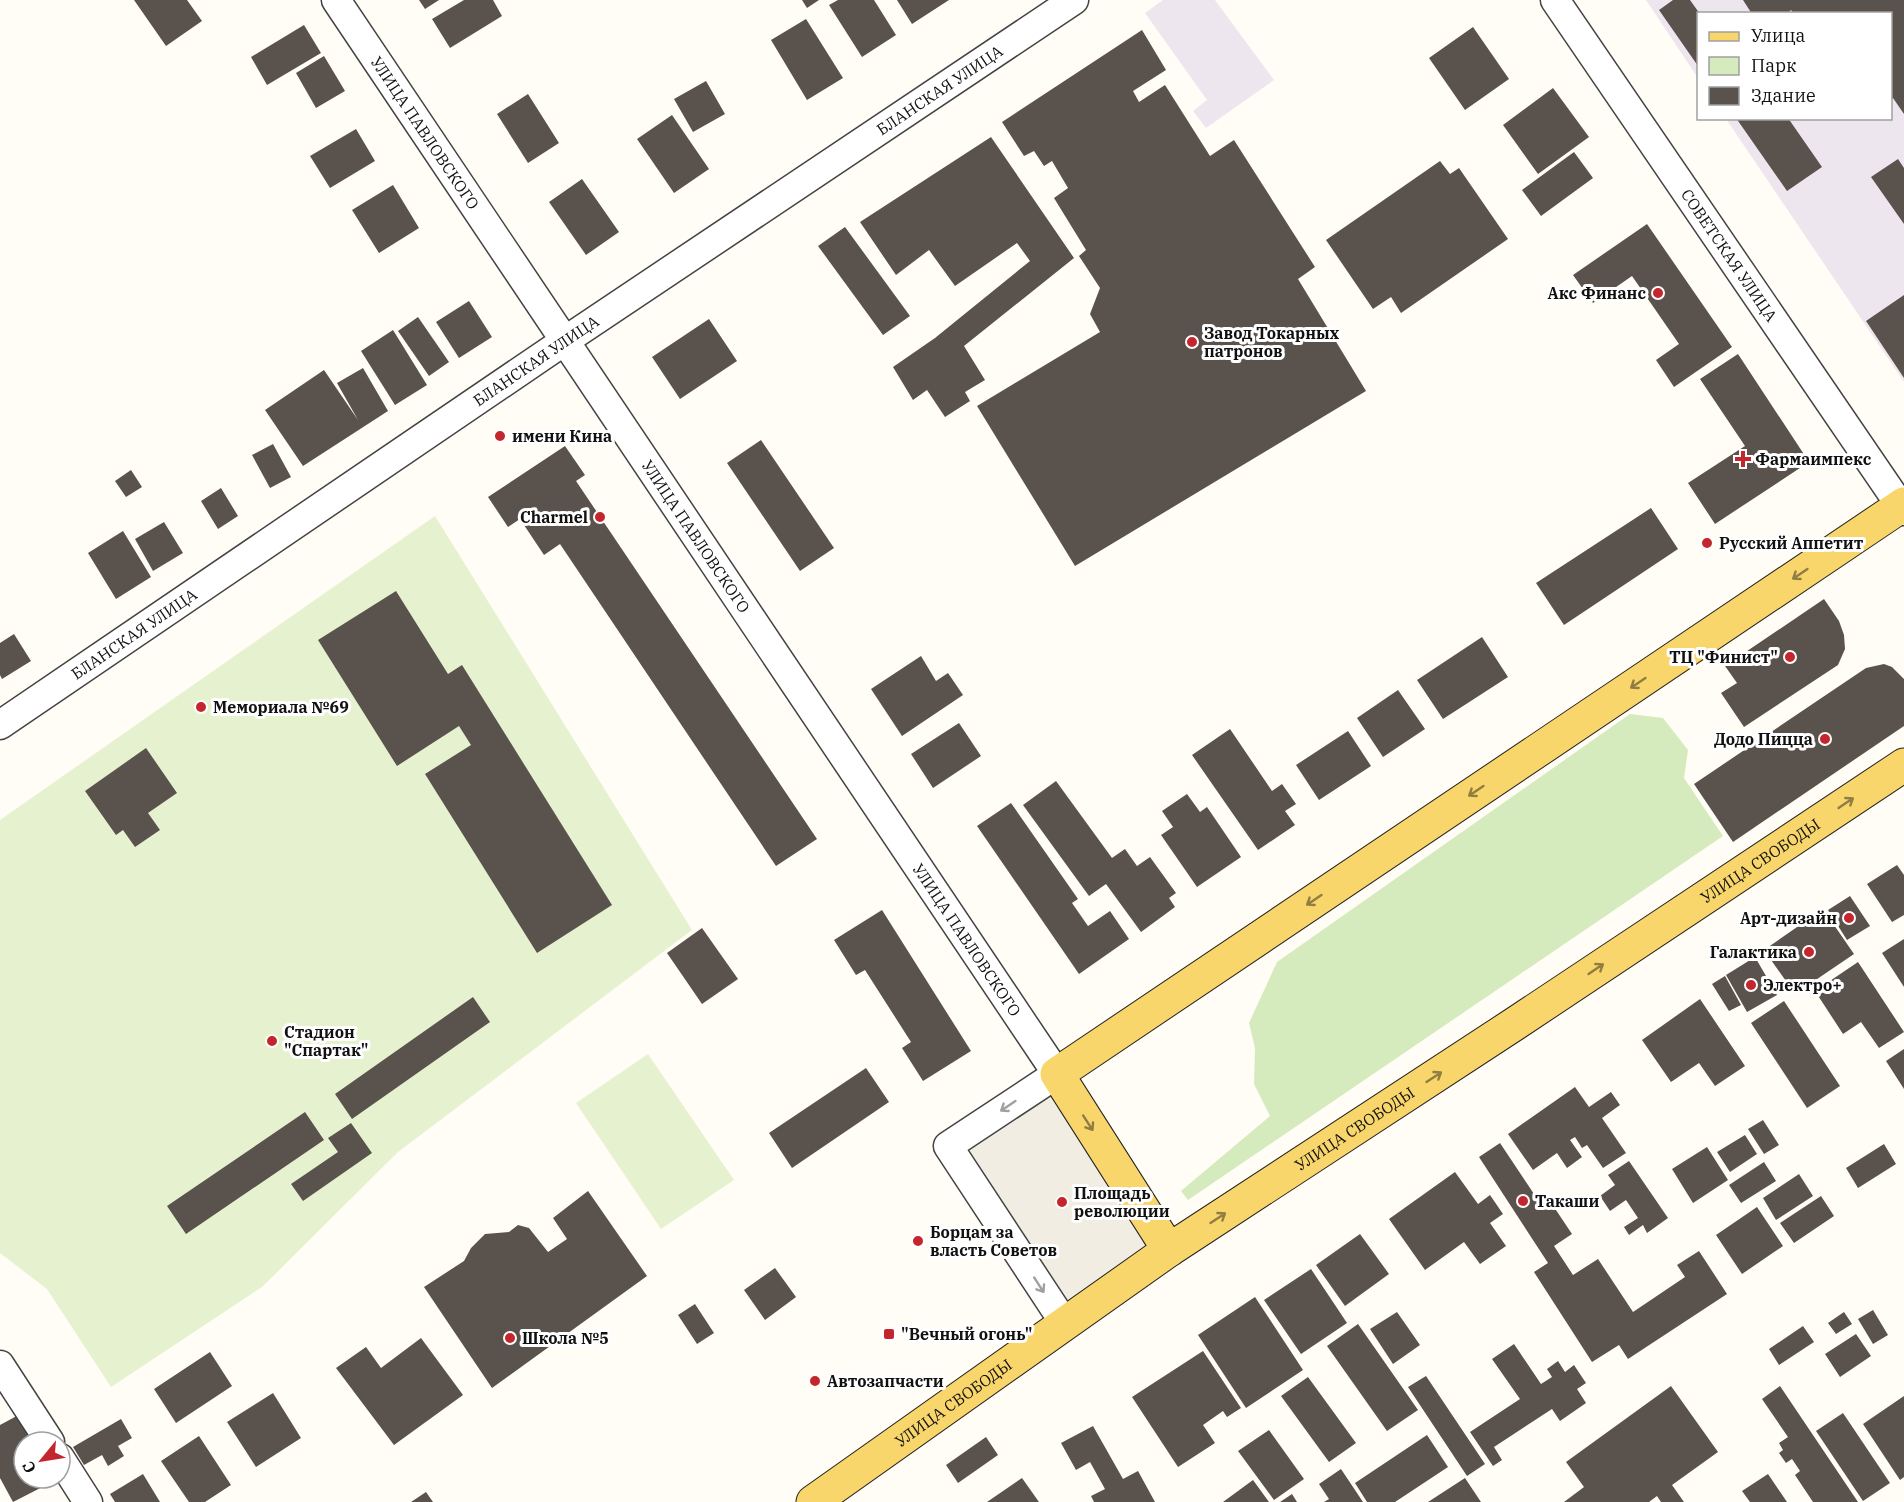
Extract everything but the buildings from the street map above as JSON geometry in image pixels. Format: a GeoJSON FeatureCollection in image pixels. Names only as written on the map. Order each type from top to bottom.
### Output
{"type":"FeatureCollection","features":[{"type":"Feature","properties":{"kind":"main road"},"geometry":{"type":"LineString","coordinates":[[1169,1250],[1056,1074],[1903,507]]}},
{"type":"Feature","properties":{"kind":"main road","name":"УЛИЦА СВОБОДЫ"},"geometry":{"type":"LineString","coordinates":[[814,1502],[1169,1250],[1904,765]]}},
{"type":"Feature","properties":{"kind":"street","name":"УЛИЦА ПАВЛОВСКОГО"},"geometry":{"type":"LineString","coordinates":[[336,0],[1056,1074]]}},
{"type":"Feature","properties":{"kind":"street","name":"БЛАНСКАЯ УЛИЦА"},"geometry":{"type":"LineString","coordinates":[[0,725],[566,340],[1074,0]]}},
{"type":"Feature","properties":{"kind":"street","name":"СОВЕТСКАЯ УЛИЦА"},"geometry":{"type":"LineString","coordinates":[[1555,0],[1903,507]]}},
{"type":"Feature","properties":{"kind":"street"},"geometry":{"type":"LineString","coordinates":[[1056,1074],[948,1146],[1065,1324]]}},
{"type":"Feature","properties":{"kind":"street"},"geometry":{"type":"LineString","coordinates":[[0,1365],[42,1430]]}},
{"type":"Feature","properties":{"kind":"street"},"geometry":{"type":"LineString","coordinates":[[72,1477],[88,1502]]}},
{"type":"Feature","properties":{"kind":"shaded area"},"geometry":{"type":"Polygon","coordinates":[[[1163,0],[1215,0],[1274,80],[1206,128],[1193,111],[1207,100],[1145,13],[1163,0]]]}},
{"type":"Feature","properties":{"kind":"shaded area"},"geometry":{"type":"Polygon","coordinates":[[[1646,0],[1904,0],[1904,382],[1727,120],[1892,120],[1892,12],[1697,12],[1697,76],[1646,0]]]}},
{"type":"Feature","properties":{"kind":"shaded area","name":"Площадь революции"},"geometry":{"type":"Polygon","coordinates":[[[1055,1093],[1159,1251],[1069,1310],[965,1152],[1055,1093]]]}},
{"type":"Feature","properties":{"kind":"green space","name":"Стадион \"Спартак\""},"geometry":{"type":"Polygon","coordinates":[[[435,516],[692,930],[398,1152],[262,1287],[111,1387],[47,1289],[0,1253],[0,820],[435,516]]]}},
{"type":"Feature","properties":{"kind":"green space"},"geometry":{"type":"Polygon","coordinates":[[[1630,714],[1663,718],[1688,750],[1684,778],[1723,836],[1188,1200],[1181,1191],[1270,1116],[1254,1084],[1255,1048],[1249,1023],[1277,962],[1630,714]]]}},
{"type":"Feature","properties":{"kind":"green space"},"geometry":{"type":"Polygon","coordinates":[[[648,1054],[734,1180],[661,1229],[576,1103],[648,1054]]]}},
{"type":"Feature","properties":{"kind":"place","name":"Акс Финанс"},"geometry":{"type":"Point","coordinates":[1658,293]}},
{"type":"Feature","properties":{"kind":"place","name":"Завод Токарных патронов"},"geometry":{"type":"Point","coordinates":[1192,342]}},
{"type":"Feature","properties":{"kind":"place","name":"имени Кина"},"geometry":{"type":"Point","coordinates":[500,436]}},
{"type":"Feature","properties":{"kind":"place","name":"Фармаимпекс"},"geometry":{"type":"Point","coordinates":[1743,459]}},
{"type":"Feature","properties":{"kind":"place","name":"Charmel"},"geometry":{"type":"Point","coordinates":[600,517]}},
{"type":"Feature","properties":{"kind":"place","name":"Русский Аппетит"},"geometry":{"type":"Point","coordinates":[1707,543]}},
{"type":"Feature","properties":{"kind":"place","name":"ТЦ \"Финист\""},"geometry":{"type":"Point","coordinates":[1790,657]}},
{"type":"Feature","properties":{"kind":"place","name":"Мемориала №69"},"geometry":{"type":"Point","coordinates":[201,707]}},
{"type":"Feature","properties":{"kind":"place","name":"Додо Пицца"},"geometry":{"type":"Point","coordinates":[1825,739]}},
{"type":"Feature","properties":{"kind":"place","name":"Арт-дизайн"},"geometry":{"type":"Point","coordinates":[1849,918]}},
{"type":"Feature","properties":{"kind":"place","name":"Галактика"},"geometry":{"type":"Point","coordinates":[1809,952]}},
{"type":"Feature","properties":{"kind":"place","name":"Электро+"},"geometry":{"type":"Point","coordinates":[1751,985]}},
{"type":"Feature","properties":{"kind":"place","name":"Стадион \"Спартак\""},"geometry":{"type":"Point","coordinates":[272,1041]}},
{"type":"Feature","properties":{"kind":"place","name":"Такаши"},"geometry":{"type":"Point","coordinates":[1523,1201]}},
{"type":"Feature","properties":{"kind":"place","name":"Площадь революции"},"geometry":{"type":"Point","coordinates":[1062,1202]}},
{"type":"Feature","properties":{"kind":"place","name":"Борцам за власть Советов"},"geometry":{"type":"Point","coordinates":[918,1241]}},
{"type":"Feature","properties":{"kind":"place","name":"\"Вечный огонь\""},"geometry":{"type":"Point","coordinates":[889,1334]}},
{"type":"Feature","properties":{"kind":"place","name":"Школа №5"},"geometry":{"type":"Point","coordinates":[510,1338]}},
{"type":"Feature","properties":{"kind":"place","name":"Автозапчасти"},"geometry":{"type":"Point","coordinates":[815,1381]}}]}
